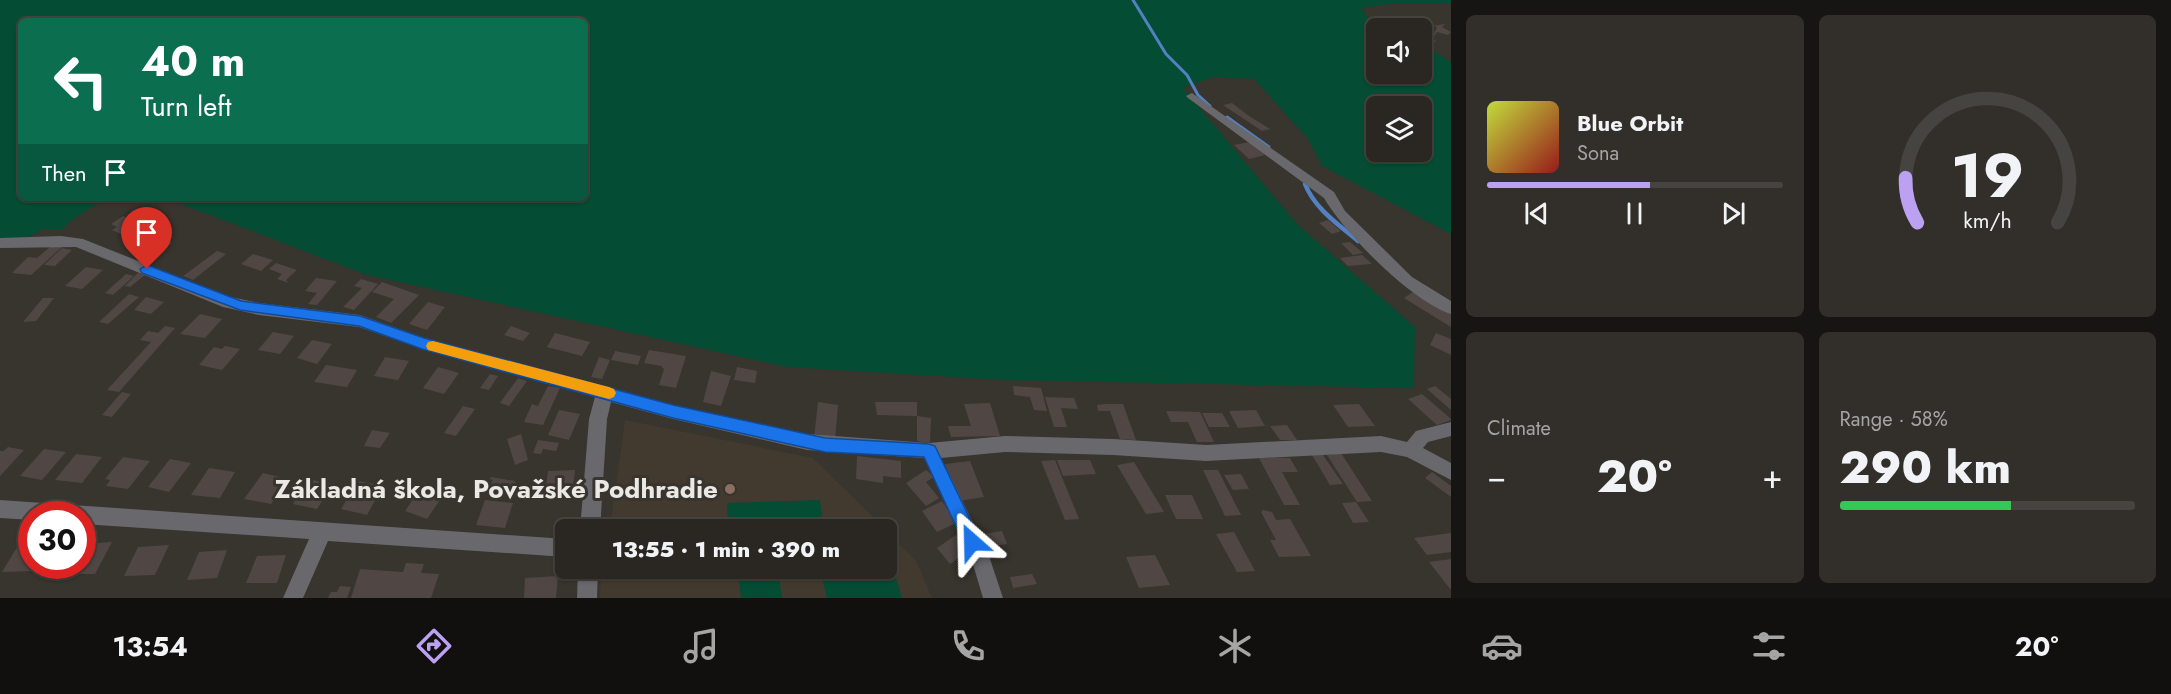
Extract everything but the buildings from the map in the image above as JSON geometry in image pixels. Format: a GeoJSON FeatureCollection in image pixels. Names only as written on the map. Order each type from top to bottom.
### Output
{"type":"FeatureCollection","features":[{"type":"Feature","properties":{"kind":"street"},"geometry":{"type":"LineString","coordinates":[[1192,96],[1329,195],[1346,221],[1407,281],[1451,309]]}},
{"type":"Feature","properties":{"kind":"street"},"geometry":{"type":"LineString","coordinates":[[0,243],[78,242],[223,301],[259,309],[360,321],[422,343],[673,412],[807,442],[845,447],[929,451],[1005,444],[1113,447],[1206,453],[1363,443],[1411,450],[1451,472]]}},
{"type":"Feature","properties":{"kind":"street"},"geometry":{"type":"LineString","coordinates":[[591,519],[598,419],[605,392]]}},
{"type":"Feature","properties":{"kind":"street"},"geometry":{"type":"LineString","coordinates":[[1411,450],[1422,436],[1451,429]]}},
{"type":"Feature","properties":{"kind":"street"},"geometry":{"type":"LineString","coordinates":[[929,451],[981,560],[993,598]]}},
{"type":"Feature","properties":{"kind":"street"},"geometry":{"type":"LineString","coordinates":[[0,508],[18,510]]}},
{"type":"Feature","properties":{"kind":"street"},"geometry":{"type":"LineString","coordinates":[[96,516],[555,547]]}},
{"type":"Feature","properties":{"kind":"street"},"geometry":{"type":"LineString","coordinates":[[293,598],[322,532]]}},
{"type":"Feature","properties":{"kind":"street"},"geometry":{"type":"LineString","coordinates":[[587,598],[588,579]]}},
{"type":"Feature","properties":{"kind":"shaded area","name":"Základná škola, Považské Podhradie"},"geometry":{"type":"Polygon","coordinates":[[[625,420],[813,458],[875,519],[611,519],[625,420]]]}},
{"type":"Feature","properties":{"kind":"shaded area"},"geometry":{"type":"Polygon","coordinates":[[[897,541],[916,561],[932,598],[600,598],[601,579],[897,579],[897,541]]]}},
{"type":"Feature","properties":{"kind":"green space"},"geometry":{"type":"Polygon","coordinates":[[[0,0],[1451,0],[1451,4],[1388,4],[1362,8],[1368,18],[1366,84],[1432,84],[1432,50],[1451,62],[1451,234],[1322,166],[1308,139],[1254,79],[1213,77],[1183,88],[1297,224],[1415,327],[1414,388],[1005,380],[787,367],[367,275],[171,201],[588,201],[588,18],[18,18],[18,201],[100,201],[72,220],[62,230],[42,229],[27,237],[0,238],[0,0]]]}},
{"type":"Feature","properties":{"kind":"green space"},"geometry":{"type":"Polygon","coordinates":[[[820,500],[823,519],[728,519],[727,503],[820,500]]]}},
{"type":"Feature","properties":{"kind":"green space"},"geometry":{"type":"Polygon","coordinates":[[[739,579],[779,579],[782,598],[741,598],[739,579]]]}},
{"type":"Feature","properties":{"kind":"green space"},"geometry":{"type":"Polygon","coordinates":[[[822,579],[896,579],[902,598],[827,598],[822,579]]]}},
{"type":"Feature","properties":{"kind":"waterway"},"geometry":{"type":"LineString","coordinates":[[1133,0],[1166,54],[1187,75],[1198,95],[1210,106]]}},
{"type":"Feature","properties":{"kind":"waterway"},"geometry":{"type":"LineString","coordinates":[[1227,117],[1269,147]]}},
{"type":"Feature","properties":{"kind":"waterway"},"geometry":{"type":"LineString","coordinates":[[1305,184],[1321,209],[1358,241]]}},
{"type":"Feature","properties":{"kind":"slow traffic"},"geometry":{"type":"LineString","coordinates":[[433,346],[609,393]]}},
{"type":"Feature","properties":{"kind":"place","name":"Základná škola, Považské Podhradie"},"geometry":{"type":"Point","coordinates":[730,489]}},
{"type":"Feature","properties":{"kind":"route"},"geometry":{"type":"LineString","coordinates":[[147,269],[223,301],[259,309],[360,321],[422,343],[673,412],[825,445],[929,451],[972,542]]}}]}
